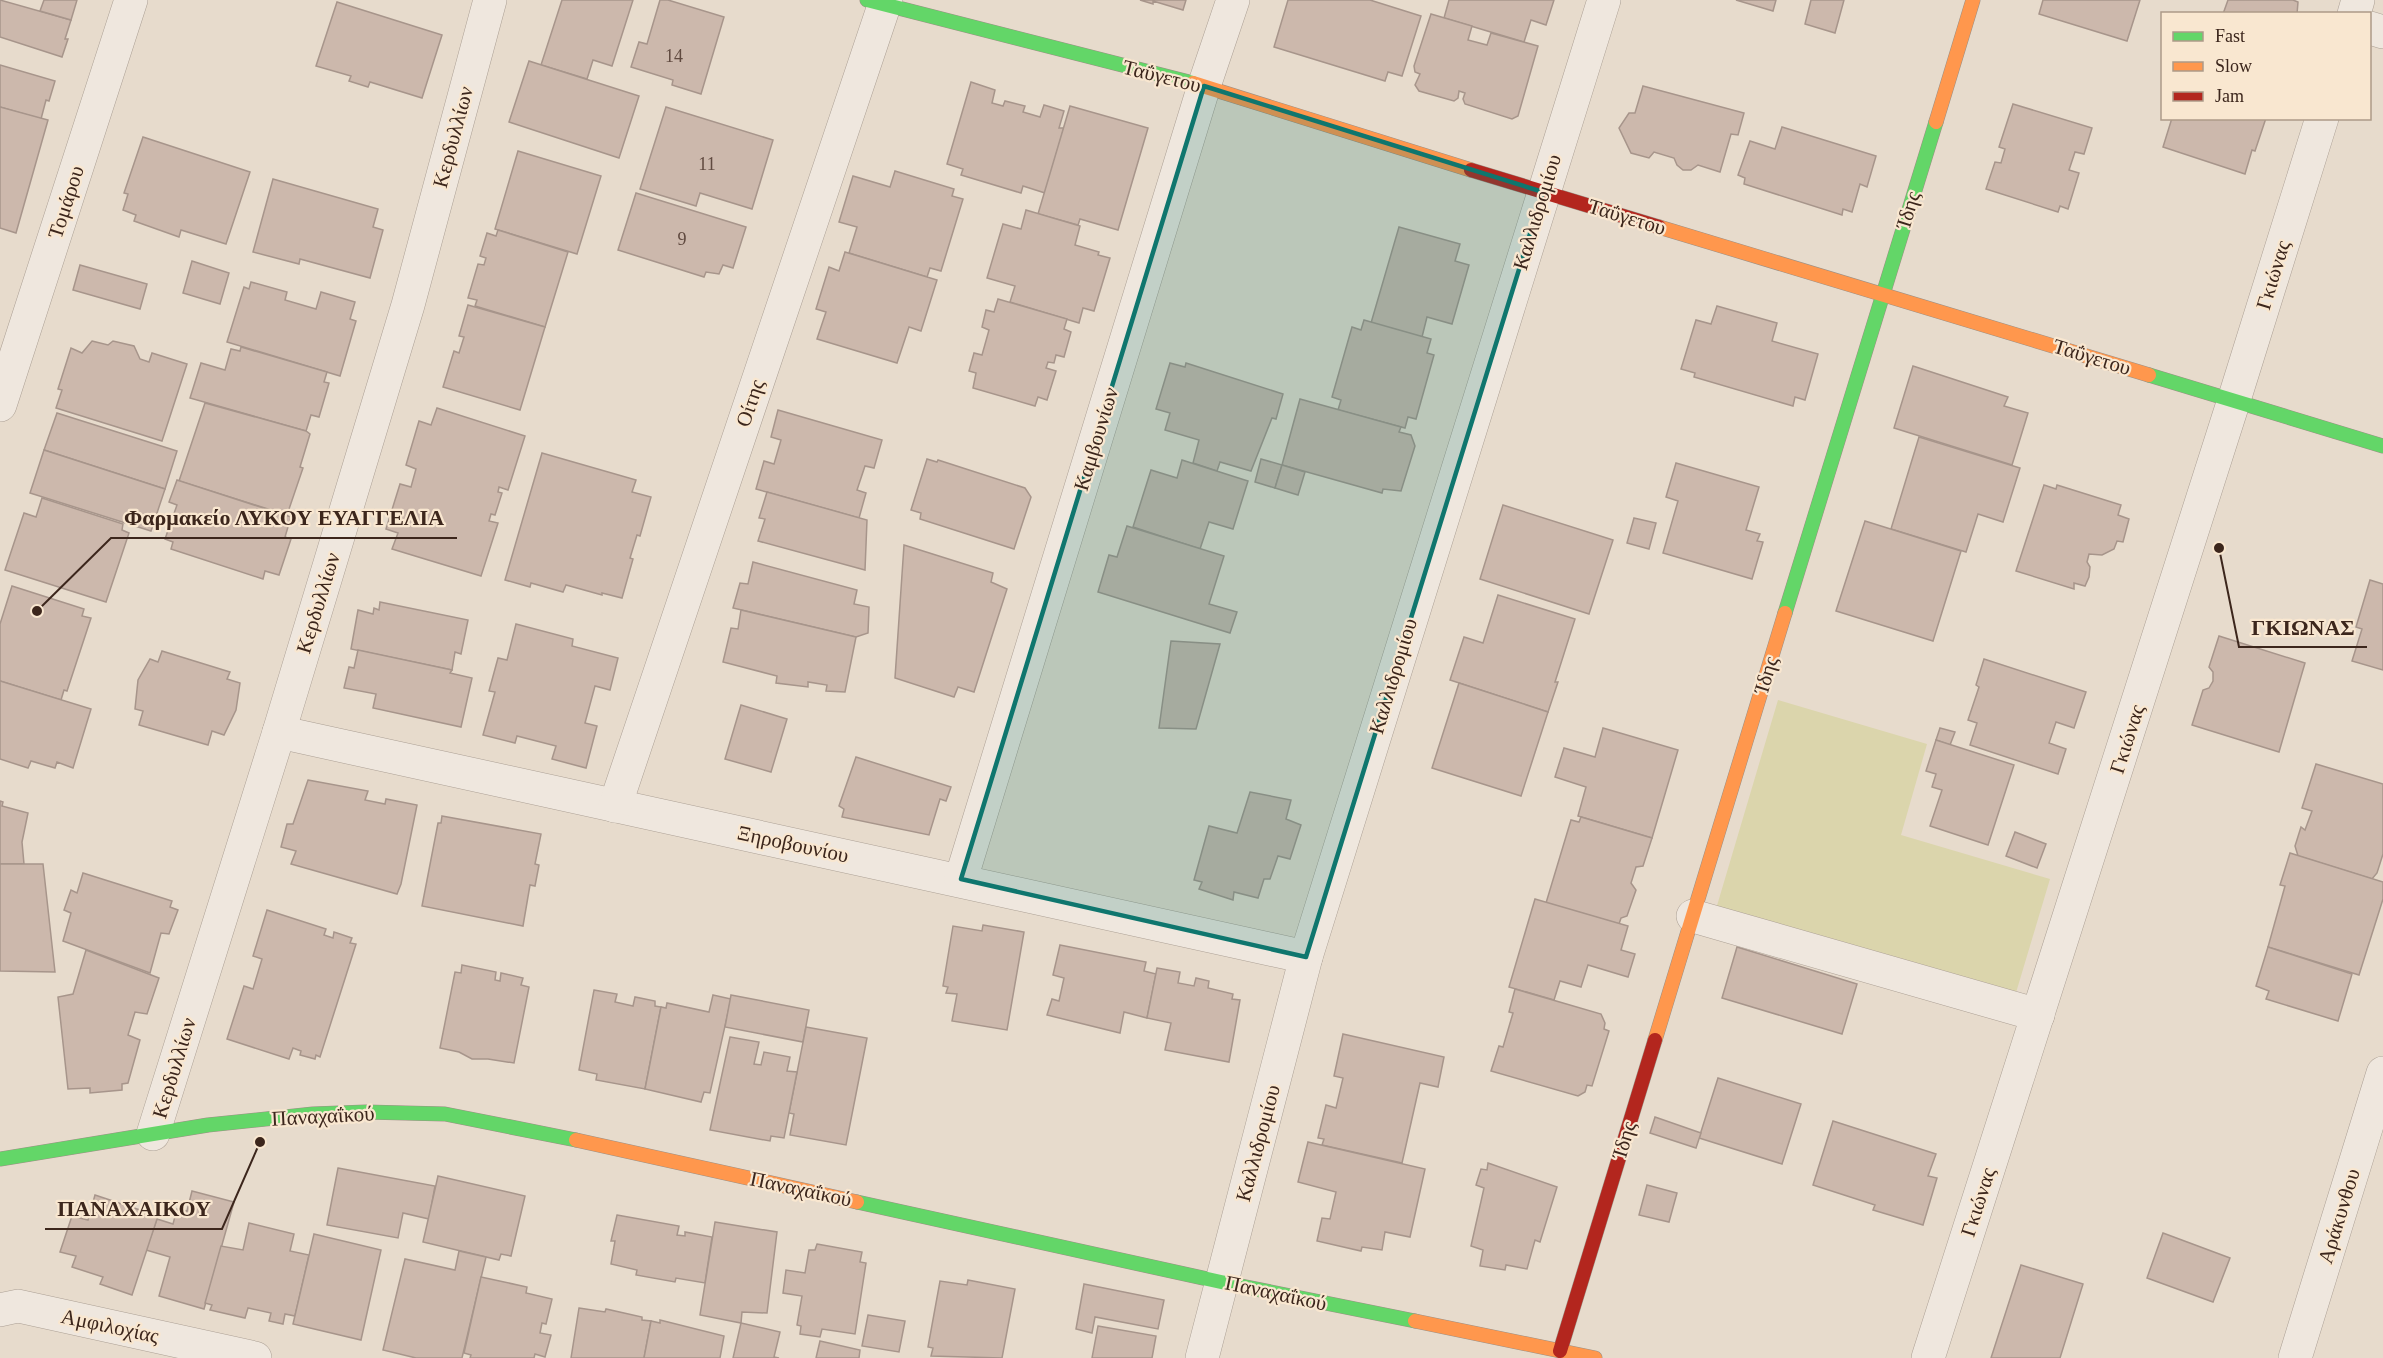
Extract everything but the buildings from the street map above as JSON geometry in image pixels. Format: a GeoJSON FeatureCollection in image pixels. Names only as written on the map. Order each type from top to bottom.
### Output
{"type":"FeatureCollection","features":[{"type":"Feature","properties":{"kind":"street","name":"Τομάρου"},"geometry":{"type":"LineString","coordinates":[[0,405],[131,0]]}},
{"type":"Feature","properties":{"kind":"street","name":"Κερδυλλίων"},"geometry":{"type":"LineString","coordinates":[[153,1134],[279,732],[408,305],[490,0]]}},
{"type":"Feature","properties":{"kind":"street","name":"Καμβουνίων"},"geometry":{"type":"LineString","coordinates":[[961,879],[1204,86],[1233,0]]}},
{"type":"Feature","properties":{"kind":"street","name":"Καλλιδρομίου"},"geometry":{"type":"LineString","coordinates":[[1202,1358],[1306,957],[1604,0]]}},
{"type":"Feature","properties":{"kind":"street","name":"Ίδης"},"geometry":{"type":"LineString","coordinates":[[1560,1351],[1973,0]]}},
{"type":"Feature","properties":{"kind":"street","name":"Ταΰγετου"},"geometry":{"type":"LineString","coordinates":[[879,2],[1204,86],[1544,192],[2383,446]]}},
{"type":"Feature","properties":{"kind":"street","name":"Οίτης"},"geometry":{"type":"LineString","coordinates":[[615,806],[879,2]]}},
{"type":"Feature","properties":{"kind":"street","name":"Γκιώνας"},"geometry":{"type":"LineString","coordinates":[[1928,1358],[2321,120]]}},
{"type":"Feature","properties":{"kind":"street","name":"Ξηροβουνίου"},"geometry":{"type":"LineString","coordinates":[[279,732],[961,879],[1306,957]]}},
{"type":"Feature","properties":{"kind":"street"},"geometry":{"type":"LineString","coordinates":[[1693,916],[2038,1016]]}},
{"type":"Feature","properties":{"kind":"street","name":"Αράκυνθου"},"geometry":{"type":"LineString","coordinates":[[2295,1358],[2383,1073]]}},
{"type":"Feature","properties":{"kind":"street","name":"Παναχαΐκού"},"geometry":{"type":"LineString","coordinates":[[0,1159],[153,1134],[325,1113],[422,1112],[527,1129],[1221,1282],[1595,1358]]}},
{"type":"Feature","properties":{"kind":"street","name":"Αμφιλοχίας"},"geometry":{"type":"LineString","coordinates":[[0,1310],[18,1306],[255,1358]]}},
{"type":"Feature","properties":{"kind":"highlighted area"},"geometry":{"type":"Polygon","coordinates":[[[1204,86],[1543,192],[1306,957],[961,879],[1204,86]]]}},
{"type":"Feature","properties":{"kind":"shaded area"},"geometry":{"type":"Polygon","coordinates":[[[1778,700],[1927,744],[1901,835],[2050,879],[2015,996],[1716,909],[1778,700]]]}},
{"type":"Feature","properties":{"kind":"traffic: fast"},"geometry":{"type":"LineString","coordinates":[[867,0],[1193,83]]}},
{"type":"Feature","properties":{"kind":"traffic: fast"},"geometry":{"type":"LineString","coordinates":[[1785,613],[1936,122]]}},
{"type":"Feature","properties":{"kind":"traffic: fast"},"geometry":{"type":"LineString","coordinates":[[2149,375],[2383,446]]}},
{"type":"Feature","properties":{"kind":"traffic: fast"},"geometry":{"type":"LineString","coordinates":[[0,1159],[208,1125],[313,1114],[366,1112],[445,1114],[576,1140]]}},
{"type":"Feature","properties":{"kind":"traffic: fast"},"geometry":{"type":"LineString","coordinates":[[857,1202],[1221,1282],[1415,1321]]}},
{"type":"Feature","properties":{"kind":"traffic: slow"},"geometry":{"type":"LineString","coordinates":[[1936,122],[1973,0]]}},
{"type":"Feature","properties":{"kind":"traffic: slow"},"geometry":{"type":"LineString","coordinates":[[1193,83],[1471,170]]}},
{"type":"Feature","properties":{"kind":"traffic: slow"},"geometry":{"type":"LineString","coordinates":[[1659,227],[2149,375]]}},
{"type":"Feature","properties":{"kind":"traffic: slow"},"geometry":{"type":"LineString","coordinates":[[1655,1040],[1785,613]]}},
{"type":"Feature","properties":{"kind":"traffic: slow"},"geometry":{"type":"LineString","coordinates":[[576,1140],[857,1202]]}},
{"type":"Feature","properties":{"kind":"traffic: slow"},"geometry":{"type":"LineString","coordinates":[[1415,1321],[1595,1358]]}},
{"type":"Feature","properties":{"kind":"traffic: jam"},"geometry":{"type":"LineString","coordinates":[[1471,170],[1659,227]]}},
{"type":"Feature","properties":{"kind":"traffic: jam"},"geometry":{"type":"LineString","coordinates":[[1560,1351],[1655,1040]]}},
{"type":"Feature","properties":{"kind":"place","name":"ΓΚΙΩΝΑΣ"},"geometry":{"type":"Point","coordinates":[2219,548]}},
{"type":"Feature","properties":{"kind":"place","name":"Φαρμακείο ΛΥΚΟΥ ΕΥΑΓΓΕΛΙΑ"},"geometry":{"type":"Point","coordinates":[37,611]}},
{"type":"Feature","properties":{"kind":"place","name":"ΠΑΝΑΧΑΙΚΟΥ"},"geometry":{"type":"Point","coordinates":[260,1142]}}]}
